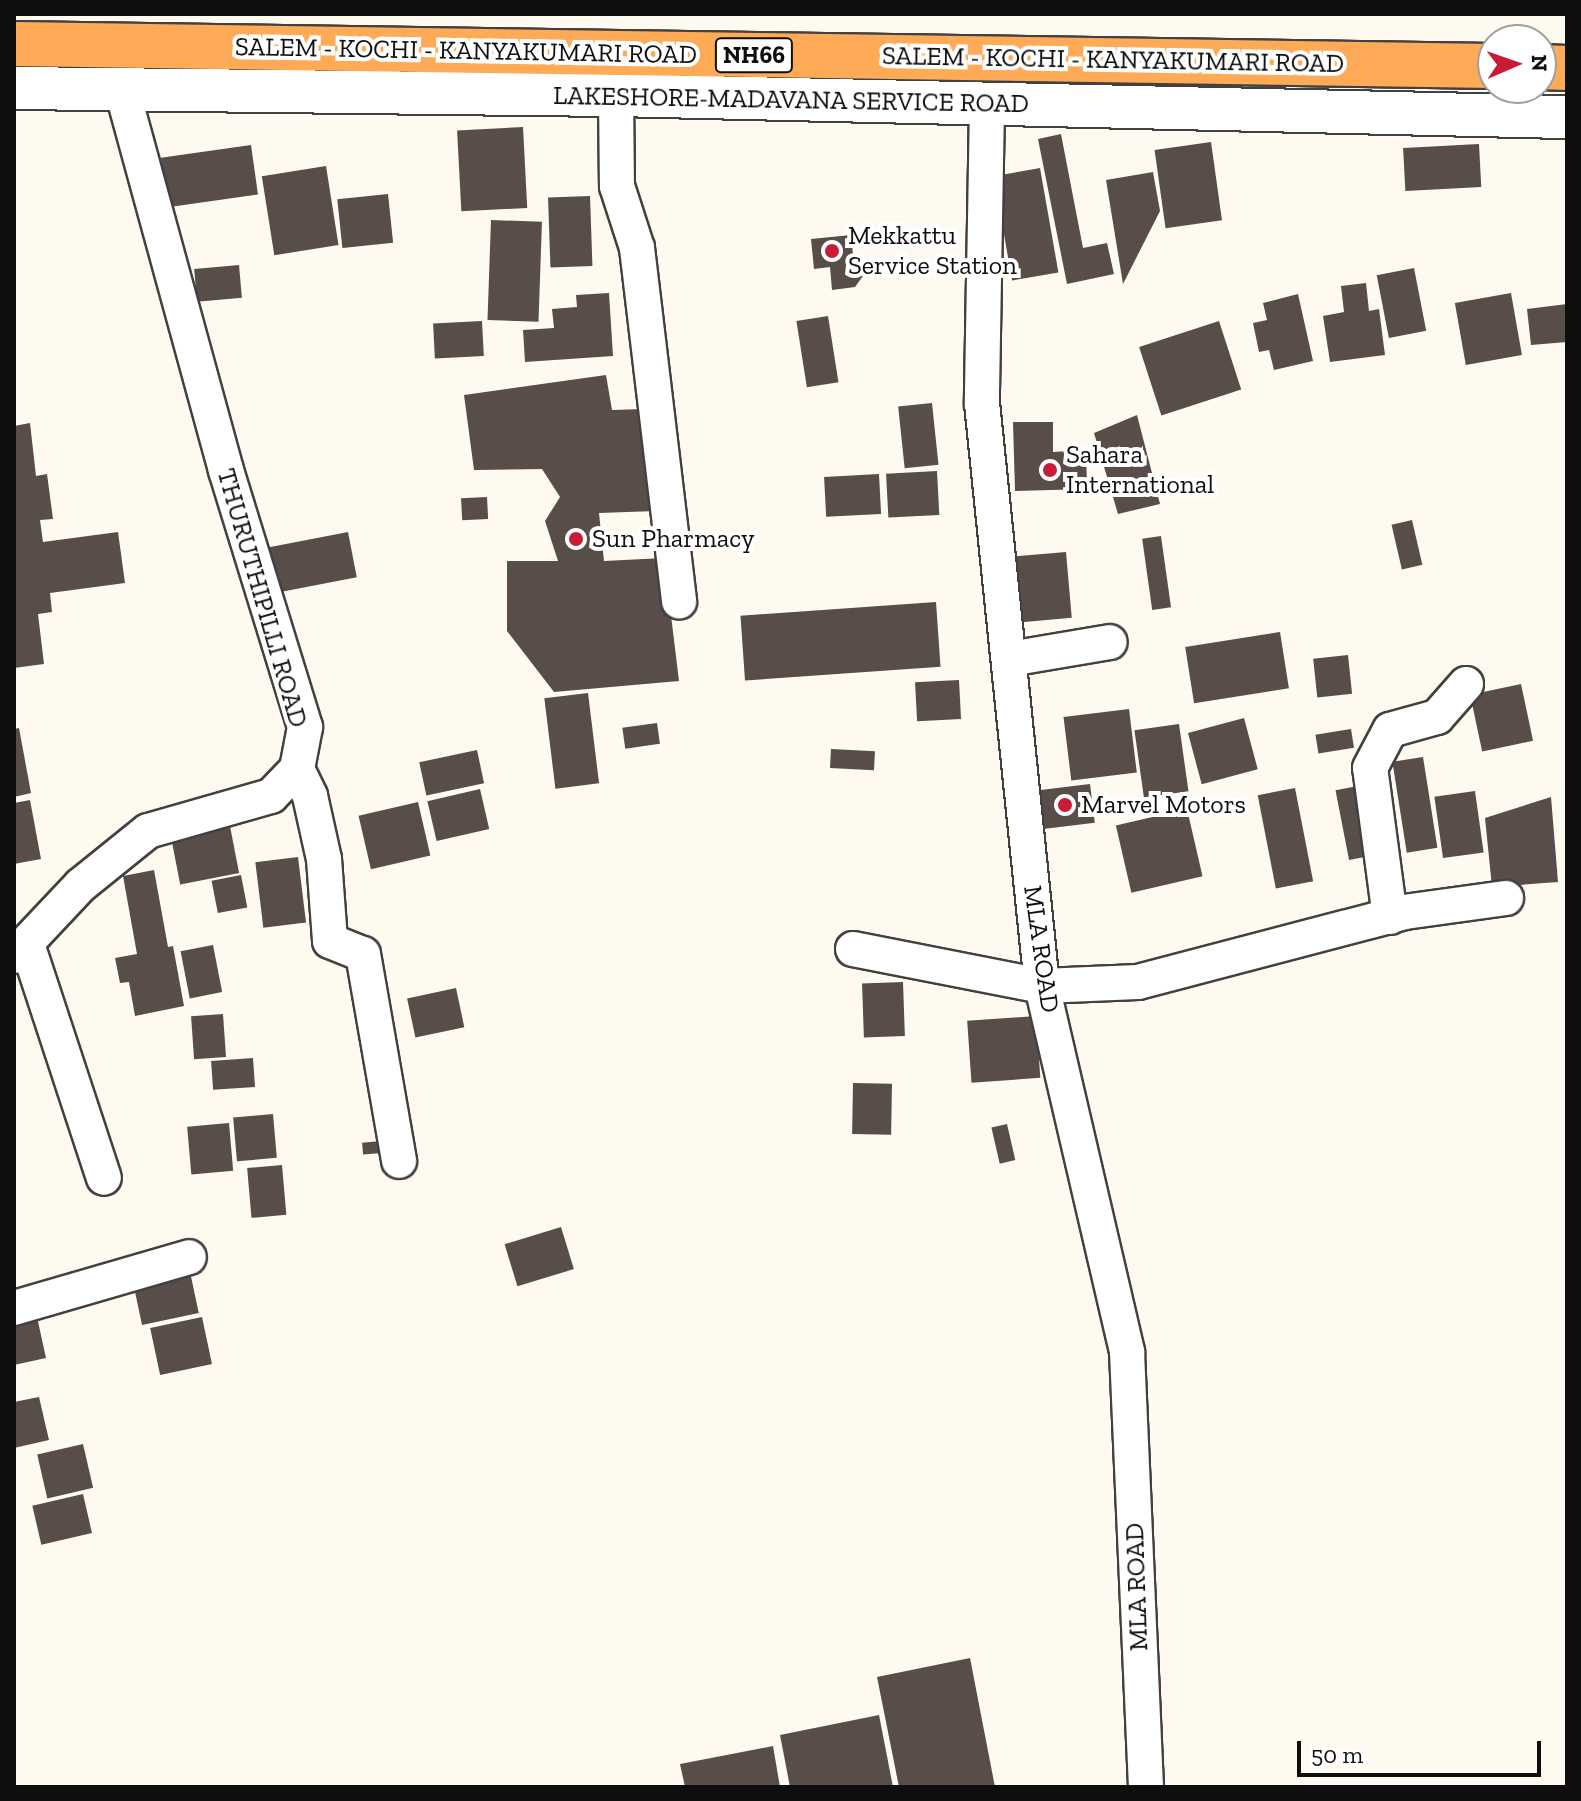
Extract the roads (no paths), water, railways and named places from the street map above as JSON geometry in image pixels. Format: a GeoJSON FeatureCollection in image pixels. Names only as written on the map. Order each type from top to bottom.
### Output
{"type":"FeatureCollection","features":[{"type":"Feature","properties":{"kind":"highway","name":"SALEM - KOCHI - KANYAKUMARI ROAD"},"geometry":{"type":"LineString","coordinates":[[14,44],[1477,66]]}},
{"type":"Feature","properties":{"kind":"street","name":"LAKESHORE-MADAVANA SERVICE ROAD"},"geometry":{"type":"LineString","coordinates":[[14,88],[616,95],[1567,117]]}},
{"type":"Feature","properties":{"kind":"street","name":"THURUTHIPILLI ROAD"},"geometry":{"type":"LineString","coordinates":[[122,91],[226,470],[305,727],[297,769]]}},
{"type":"Feature","properties":{"kind":"street"},"geometry":{"type":"LineString","coordinates":[[616,95],[617,186],[637,248],[679,602]]}},
{"type":"Feature","properties":{"kind":"street","name":"MLA ROAD"},"geometry":{"type":"LineString","coordinates":[[987,105],[982,403],[1042,986],[1127,1352],[1146,1787]]}},
{"type":"Feature","properties":{"kind":"street"},"geometry":{"type":"LineString","coordinates":[[1010,659],[1110,642]]}},
{"type":"Feature","properties":{"kind":"street"},"geometry":{"type":"LineString","coordinates":[[1390,917],[1370,768],[1390,730],[1437,717],[1466,684]]}},
{"type":"Feature","properties":{"kind":"street"},"geometry":{"type":"LineString","coordinates":[[104,1178],[21,950],[81,885],[148,831],[271,796],[297,769],[310,796],[324,859],[330,941],[363,954],[399,1161]]}},
{"type":"Feature","properties":{"kind":"street"},"geometry":{"type":"LineString","coordinates":[[853,949],[1042,986],[1138,982],[1404,912],[1506,898]]}},
{"type":"Feature","properties":{"kind":"street"},"geometry":{"type":"LineString","coordinates":[[14,1308],[189,1257]]}},
{"type":"Feature","properties":{"kind":"place","name":"Mekkattu Service Station"},"geometry":{"type":"Point","coordinates":[832,251]}},
{"type":"Feature","properties":{"kind":"place","name":"Sahara International"},"geometry":{"type":"Point","coordinates":[1050,470]}},
{"type":"Feature","properties":{"kind":"place","name":"Sun Pharmacy"},"geometry":{"type":"Point","coordinates":[576,539]}},
{"type":"Feature","properties":{"kind":"place","name":"Marvel Motors"},"geometry":{"type":"Point","coordinates":[1065,805]}}]}
